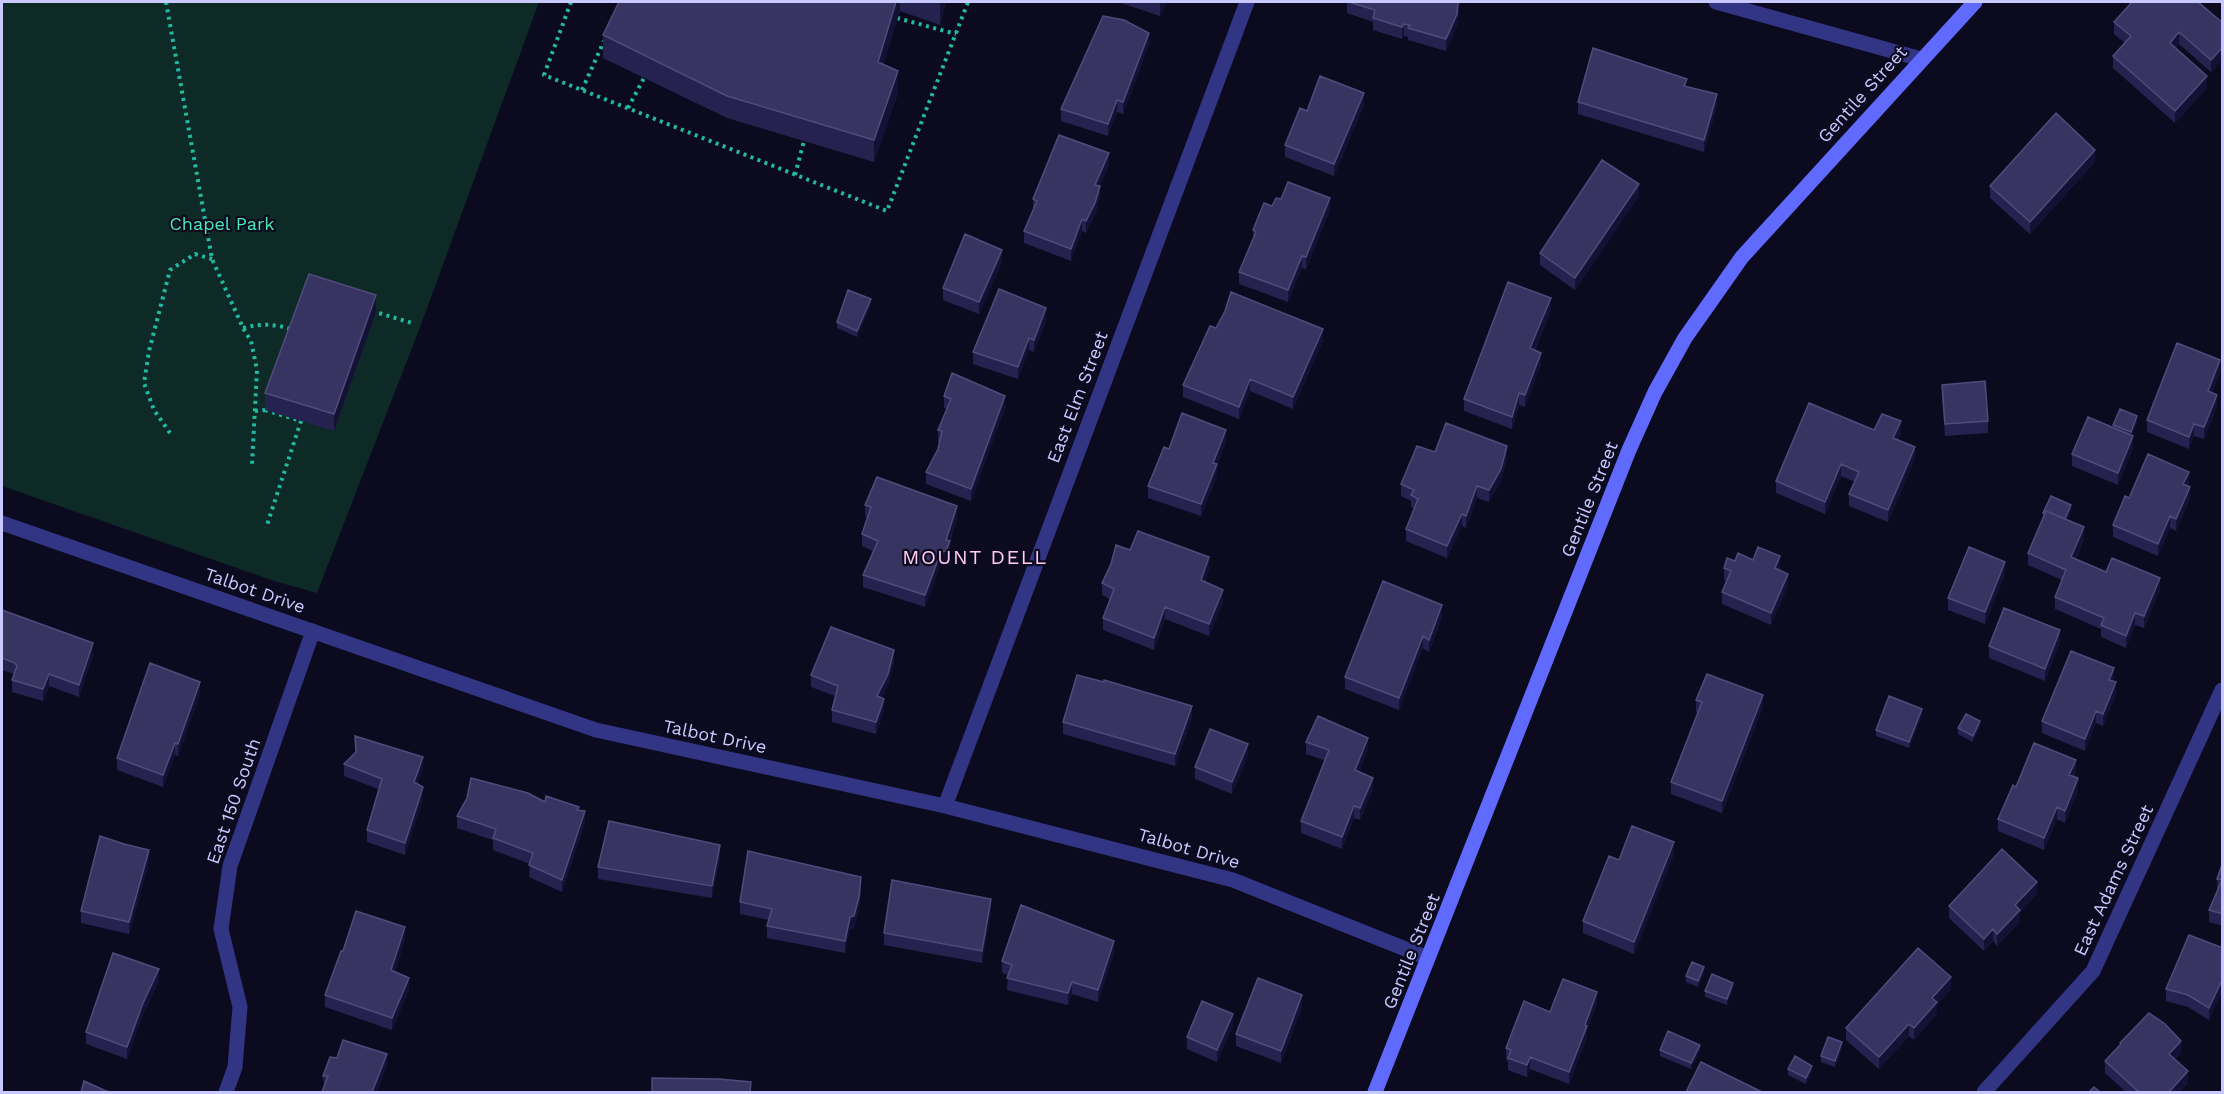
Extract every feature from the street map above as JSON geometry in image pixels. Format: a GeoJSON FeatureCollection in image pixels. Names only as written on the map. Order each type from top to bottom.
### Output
{"type":"FeatureCollection","features":[{"type":"Feature","properties":{"kind":"main road","name":"Gentile Street"},"geometry":{"type":"LineString","coordinates":[[1377,1092],[1629,450],[1670,365],[1697,320],[1742,257],[1974,2]]}},
{"type":"Feature","properties":{"kind":"street","name":"East Elm Street"},"geometry":{"type":"LineString","coordinates":[[945,806],[1246,2]]}},
{"type":"Feature","properties":{"kind":"street"},"geometry":{"type":"LineString","coordinates":[[1716,2],[1921,59]]}},
{"type":"Feature","properties":{"kind":"street","name":"Talbot Drive"},"geometry":{"type":"LineString","coordinates":[[2,523],[596,730],[945,806],[1233,880],[1428,958]]}},
{"type":"Feature","properties":{"kind":"street","name":"East 150 South"},"geometry":{"type":"LineString","coordinates":[[226,1092],[235,1067],[240,1007],[221,929],[230,866],[313,631]]}},
{"type":"Feature","properties":{"kind":"street","name":"East Adams Street"},"geometry":{"type":"LineString","coordinates":[[1984,1092],[2093,971],[2223,690]]}},
{"type":"Feature","properties":{"kind":"path"},"geometry":{"type":"LineString","coordinates":[[166,2],[212,259],[243,328],[251,340],[257,370],[252,464]]}},
{"type":"Feature","properties":{"kind":"path"},"geometry":{"type":"LineString","coordinates":[[571,2],[544,75],[886,211],[968,2]]}},
{"type":"Feature","properties":{"kind":"path"},"geometry":{"type":"LineString","coordinates":[[897,18],[956,34]]}},
{"type":"Feature","properties":{"kind":"path"},"geometry":{"type":"LineString","coordinates":[[582,90],[608,31]]}},
{"type":"Feature","properties":{"kind":"path"},"geometry":{"type":"LineString","coordinates":[[628,108],[645,78]]}},
{"type":"Feature","properties":{"kind":"path"},"geometry":{"type":"LineString","coordinates":[[795,175],[804,141]]}},
{"type":"Feature","properties":{"kind":"path"},"geometry":{"type":"LineString","coordinates":[[170,433],[154,410],[144,383],[149,351],[170,270],[195,254],[212,259]]}},
{"type":"Feature","properties":{"kind":"path"},"geometry":{"type":"LineString","coordinates":[[365,309],[412,323]]}},
{"type":"Feature","properties":{"kind":"path"},"geometry":{"type":"LineString","coordinates":[[291,340],[298,321]]}},
{"type":"Feature","properties":{"kind":"path"},"geometry":{"type":"LineString","coordinates":[[243,328],[259,324],[282,326],[295,331]]}},
{"type":"Feature","properties":{"kind":"path"},"geometry":{"type":"LineString","coordinates":[[265,411],[268,403]]}},
{"type":"Feature","properties":{"kind":"path"},"geometry":{"type":"LineString","coordinates":[[255,411],[265,411],[301,421],[266,528]]}},
{"type":"Feature","properties":{"kind":"green space","name":"Chapel Park"},"geometry":{"type":"Polygon","coordinates":[[[2,2],[539,2],[422,322],[317,593],[274,581],[2,486],[2,2]]]}},
{"type":"Feature","properties":{"kind":"building"},"geometry":{"type":"Polygon","coordinates":[[[619,2],[896,2],[878,62],[898,71],[874,140],[727,96],[603,35],[619,2]]]}},
{"type":"Feature","properties":{"kind":"building"},"geometry":{"type":"Polygon","coordinates":[[[1349,2],[1458,2],[1457,14],[1446,39],[1408,28],[1410,25],[1404,24],[1402,27],[1373,18],[1375,10],[1349,2]]]}},
{"type":"Feature","properties":{"kind":"building"},"geometry":{"type":"Polygon","coordinates":[[[2132,2],[2198,2],[2223,23],[2223,47],[2211,60],[2179,32],[2170,43],[2207,76],[2175,111],[2113,56],[2131,36],[2114,22],[2132,2]]]}},
{"type":"Feature","properties":{"kind":"building"},"geometry":{"type":"Polygon","coordinates":[[[1103,16],[1124,20],[1149,33],[1123,102],[1117,100],[1108,124],[1061,109],[1103,16]]]}},
{"type":"Feature","properties":{"kind":"building"},"geometry":{"type":"Polygon","coordinates":[[[1593,48],[1687,79],[1684,86],[1717,94],[1704,140],[1578,102],[1593,48]]]}},
{"type":"Feature","properties":{"kind":"building"},"geometry":{"type":"Polygon","coordinates":[[[1320,76],[1364,93],[1334,164],[1285,145],[1300,108],[1307,111],[1320,76]]]}},
{"type":"Feature","properties":{"kind":"building"},"geometry":{"type":"Polygon","coordinates":[[[2056,113],[2095,150],[2030,222],[1990,186],[2056,113]]]}},
{"type":"Feature","properties":{"kind":"building"},"geometry":{"type":"Polygon","coordinates":[[[1059,135],[1109,153],[1095,185],[1100,186],[1095,203],[1086,221],[1082,219],[1071,249],[1024,231],[1037,201],[1033,199],[1059,135]]]}},
{"type":"Feature","properties":{"kind":"building"},"geometry":{"type":"Polygon","coordinates":[[[1602,160],[1639,184],[1575,278],[1540,253],[1602,160]]]}},
{"type":"Feature","properties":{"kind":"building"},"geometry":{"type":"Polygon","coordinates":[[[1288,182],[1330,198],[1306,257],[1302,256],[1288,290],[1239,272],[1256,232],[1253,230],[1264,203],[1272,206],[1276,198],[1281,199],[1288,182]]]}},
{"type":"Feature","properties":{"kind":"building"},"geometry":{"type":"Polygon","coordinates":[[[965,234],[1002,250],[979,302],[943,288],[965,234]]]}},
{"type":"Feature","properties":{"kind":"building"},"geometry":{"type":"Polygon","coordinates":[[[309,274],[376,295],[334,414],[265,393],[309,274]]]}},
{"type":"Feature","properties":{"kind":"building"},"geometry":{"type":"Polygon","coordinates":[[[1508,282],[1551,298],[1530,348],[1541,353],[1525,395],[1519,393],[1512,417],[1464,399],[1508,282]]]}},
{"type":"Feature","properties":{"kind":"building"},"geometry":{"type":"Polygon","coordinates":[[[999,289],[1046,308],[1034,340],[1029,338],[1018,367],[973,352],[999,289]]]}},
{"type":"Feature","properties":{"kind":"building"},"geometry":{"type":"Polygon","coordinates":[[[848,290],[871,299],[857,331],[837,322],[848,290]]]}},
{"type":"Feature","properties":{"kind":"building"},"geometry":{"type":"Polygon","coordinates":[[[1231,292],[1323,329],[1293,397],[1250,379],[1239,407],[1183,385],[1210,326],[1216,328],[1225,311],[1231,292]]]}},
{"type":"Feature","properties":{"kind":"building"},"geometry":{"type":"Polygon","coordinates":[[[2177,343],[2220,360],[2208,391],[2217,395],[2204,427],[2194,424],[2189,437],[2147,420],[2177,343]]]}},
{"type":"Feature","properties":{"kind":"building"},"geometry":{"type":"Polygon","coordinates":[[[952,373],[1005,396],[971,489],[926,472],[938,449],[942,431],[938,430],[951,399],[944,396],[952,373]]]}},
{"type":"Feature","properties":{"kind":"building"},"geometry":{"type":"Polygon","coordinates":[[[1985,381],[1988,421],[1945,424],[1942,385],[1985,381]]]}},
{"type":"Feature","properties":{"kind":"building"},"geometry":{"type":"Polygon","coordinates":[[[1809,403],[1874,430],[1882,414],[1901,421],[1893,438],[1915,447],[1888,510],[1849,494],[1859,472],[1841,464],[1825,502],[1776,481],[1809,403]]]}},
{"type":"Feature","properties":{"kind":"building"},"geometry":{"type":"Polygon","coordinates":[[[2120,409],[2137,416],[2131,432],[2113,425],[2120,409]]]}},
{"type":"Feature","properties":{"kind":"building"},"geometry":{"type":"Polygon","coordinates":[[[1182,413],[1226,430],[1213,463],[1217,464],[1201,504],[1148,486],[1164,447],[1169,449],[1182,413]]]}},
{"type":"Feature","properties":{"kind":"building"},"geometry":{"type":"Polygon","coordinates":[[[2088,417],[2133,436],[2118,473],[2072,454],[2088,417]]]}},
{"type":"Feature","properties":{"kind":"building"},"geometry":{"type":"Polygon","coordinates":[[[1446,423],[1507,446],[1501,469],[1489,490],[1477,486],[1466,516],[1462,514],[1447,546],[1406,529],[1418,499],[1411,495],[1414,490],[1401,484],[1417,446],[1435,452],[1446,423]]]}},
{"type":"Feature","properties":{"kind":"building"},"geometry":{"type":"Polygon","coordinates":[[[2148,454],[2189,472],[2183,484],[2190,487],[2176,519],[2170,516],[2158,544],[2113,525],[2125,496],[2129,498],[2148,454]]]}},
{"type":"Feature","properties":{"kind":"building"},"geometry":{"type":"Polygon","coordinates":[[[877,477],[957,506],[946,540],[950,541],[946,551],[941,552],[925,595],[863,575],[878,541],[862,534],[871,507],[865,505],[877,477]]]}},
{"type":"Feature","properties":{"kind":"building"},"geometry":{"type":"Polygon","coordinates":[[[2051,496],[2071,505],[2065,519],[2046,511],[2043,513],[2051,496]]]}},
{"type":"Feature","properties":{"kind":"building"},"geometry":{"type":"Polygon","coordinates":[[[2046,511],[2084,527],[2071,557],[2106,572],[2112,558],[2160,578],[2144,616],[2135,613],[2126,636],[2101,625],[2104,618],[2055,597],[2066,570],[2028,553],[2046,511]]]}},
{"type":"Feature","properties":{"kind":"building"},"geometry":{"type":"Polygon","coordinates":[[[1138,531],[1209,557],[1201,580],[1223,590],[1209,624],[1165,607],[1154,638],[1103,618],[1114,589],[1102,583],[1111,564],[1116,545],[1130,550],[1138,531]]]}},
{"type":"Feature","properties":{"kind":"building"},"geometry":{"type":"Polygon","coordinates":[[[1758,547],[1780,556],[1775,568],[1788,574],[1771,613],[1722,592],[1731,571],[1724,568],[1727,558],[1735,561],[1738,553],[1753,560],[1758,547]]]}},
{"type":"Feature","properties":{"kind":"building"},"geometry":{"type":"Polygon","coordinates":[[[1969,547],[2005,562],[1985,612],[1948,598],[1969,547]]]}},
{"type":"Feature","properties":{"kind":"building"},"geometry":{"type":"Polygon","coordinates":[[[1383,581],[1442,605],[1429,640],[1423,636],[1399,698],[1345,677],[1383,581]]]}},
{"type":"Feature","properties":{"kind":"building"},"geometry":{"type":"Polygon","coordinates":[[[2004,608],[2060,630],[2045,669],[1989,646],[2004,608]]]}},
{"type":"Feature","properties":{"kind":"building"},"geometry":{"type":"Polygon","coordinates":[[[2,610],[93,643],[79,685],[49,674],[43,689],[12,680],[17,666],[2,658],[2,610]]]}},
{"type":"Feature","properties":{"kind":"building"},"geometry":{"type":"Polygon","coordinates":[[[831,627],[894,650],[888,674],[877,696],[884,699],[876,722],[832,710],[838,686],[811,675],[831,627]]]}},
{"type":"Feature","properties":{"kind":"building"},"geometry":{"type":"Polygon","coordinates":[[[2071,651],[2114,668],[2109,680],[2116,682],[2103,714],[2096,711],[2085,739],[2042,721],[2071,651]]]}},
{"type":"Feature","properties":{"kind":"building"},"geometry":{"type":"Polygon","coordinates":[[[150,663],[200,682],[178,744],[175,743],[163,775],[117,758],[150,663]]]}},
{"type":"Feature","properties":{"kind":"building"},"geometry":{"type":"Polygon","coordinates":[[[1707,674],[1763,695],[1722,801],[1671,782],[1702,702],[1696,700],[1707,674]]]}},
{"type":"Feature","properties":{"kind":"building"},"geometry":{"type":"Polygon","coordinates":[[[1077,675],[1104,682],[1104,680],[1192,706],[1175,754],[1063,722],[1077,675]]]}},
{"type":"Feature","properties":{"kind":"building"},"geometry":{"type":"Polygon","coordinates":[[[1889,696],[1922,709],[1909,742],[1876,730],[1889,696]]]}},
{"type":"Feature","properties":{"kind":"building"},"geometry":{"type":"Polygon","coordinates":[[[1966,714],[1980,721],[1973,736],[1958,728],[1966,714]]]}},
{"type":"Feature","properties":{"kind":"building"},"geometry":{"type":"Polygon","coordinates":[[[1318,716],[1368,738],[1355,770],[1373,778],[1360,808],[1354,806],[1342,837],[1301,821],[1329,750],[1306,742],[1318,716]]]}},
{"type":"Feature","properties":{"kind":"building"},"geometry":{"type":"Polygon","coordinates":[[[1210,729],[1248,744],[1232,782],[1195,767],[1210,729]]]}},
{"type":"Feature","properties":{"kind":"building"},"geometry":{"type":"Polygon","coordinates":[[[355,736],[423,757],[414,782],[423,787],[405,843],[367,830],[382,779],[344,764],[356,752],[355,736]]]}},
{"type":"Feature","properties":{"kind":"building"},"geometry":{"type":"Polygon","coordinates":[[[2034,743],[2076,760],[2069,775],[2078,778],[2065,811],[2057,807],[2044,838],[1998,819],[2013,785],[2016,787],[2034,743]]]}},
{"type":"Feature","properties":{"kind":"building"},"geometry":{"type":"Polygon","coordinates":[[[471,778],[528,793],[545,802],[546,796],[579,807],[577,810],[585,811],[562,880],[529,865],[533,853],[493,838],[496,829],[457,816],[467,798],[471,778]]]}},
{"type":"Feature","properties":{"kind":"building"},"geometry":{"type":"Polygon","coordinates":[[[609,821],[720,845],[712,886],[598,867],[609,821]]]}},
{"type":"Feature","properties":{"kind":"building"},"geometry":{"type":"Polygon","coordinates":[[[1632,826],[1674,842],[1634,942],[1583,921],[1609,856],[1619,860],[1632,826]]]}},
{"type":"Feature","properties":{"kind":"building"},"geometry":{"type":"Polygon","coordinates":[[[100,836],[149,850],[129,922],[81,911],[100,836]]]}},
{"type":"Feature","properties":{"kind":"building"},"geometry":{"type":"Polygon","coordinates":[[[2002,849],[2037,882],[2015,905],[2020,910],[1997,934],[1993,929],[1984,939],[1949,906],[2002,849]]]}},
{"type":"Feature","properties":{"kind":"building"},"geometry":{"type":"Polygon","coordinates":[[[748,851],[861,877],[859,897],[854,916],[850,917],[845,941],[767,926],[772,909],[740,902],[748,851]]]}},
{"type":"Feature","properties":{"kind":"building"},"geometry":{"type":"Polygon","coordinates":[[[2223,862],[2223,914],[2209,910],[2222,880],[2217,879],[2223,862]]]}},
{"type":"Feature","properties":{"kind":"building"},"geometry":{"type":"Polygon","coordinates":[[[892,880],[991,899],[982,951],[884,933],[892,880]]]}},
{"type":"Feature","properties":{"kind":"building"},"geometry":{"type":"Polygon","coordinates":[[[1021,905],[1114,941],[1098,990],[1072,982],[1068,993],[1007,978],[1012,965],[1002,961],[1021,905]]]}},
{"type":"Feature","properties":{"kind":"building"},"geometry":{"type":"Polygon","coordinates":[[[356,911],[405,927],[391,970],[409,978],[392,1018],[325,995],[356,911]]]}},
{"type":"Feature","properties":{"kind":"building"},"geometry":{"type":"Polygon","coordinates":[[[2189,935],[2223,948],[2223,978],[2209,1008],[2188,995],[2166,989],[2189,935]]]}},
{"type":"Feature","properties":{"kind":"building"},"geometry":{"type":"Polygon","coordinates":[[[1918,948],[1951,977],[1932,998],[1937,1002],[1914,1028],[1909,1024],[1879,1057],[1846,1028],[1918,948]]]}},
{"type":"Feature","properties":{"kind":"building"},"geometry":{"type":"Polygon","coordinates":[[[113,953],[159,969],[143,1003],[127,1047],[86,1032],[113,953]]]}},
{"type":"Feature","properties":{"kind":"building"},"geometry":{"type":"Polygon","coordinates":[[[1692,962],[1704,967],[1698,981],[1686,976],[1692,962]]]}},
{"type":"Feature","properties":{"kind":"building"},"geometry":{"type":"Polygon","coordinates":[[[1712,974],[1733,983],[1727,999],[1705,991],[1712,974]]]}},
{"type":"Feature","properties":{"kind":"building"},"geometry":{"type":"Polygon","coordinates":[[[1258,978],[1302,995],[1281,1051],[1236,1034],[1258,978]]]}},
{"type":"Feature","properties":{"kind":"building"},"geometry":{"type":"Polygon","coordinates":[[[1563,979],[1597,992],[1569,1072],[1530,1057],[1527,1065],[1508,1058],[1511,1050],[1506,1048],[1524,1001],[1550,1012],[1563,979]]]}},
{"type":"Feature","properties":{"kind":"building"},"geometry":{"type":"Polygon","coordinates":[[[1202,1001],[1233,1014],[1217,1050],[1187,1037],[1202,1001]]]}},
{"type":"Feature","properties":{"kind":"building"},"geometry":{"type":"Polygon","coordinates":[[[2149,1013],[2165,1024],[2181,1041],[2169,1054],[2188,1071],[2169,1092],[2139,1092],[2105,1061],[2149,1013]]]}},
{"type":"Feature","properties":{"kind":"building"},"geometry":{"type":"Polygon","coordinates":[[[1668,1031],[1700,1045],[1691,1063],[1660,1050],[1668,1031]]]}},
{"type":"Feature","properties":{"kind":"building"},"geometry":{"type":"Polygon","coordinates":[[[1828,1037],[1842,1042],[1835,1061],[1821,1056],[1828,1037]]]}},
{"type":"Feature","properties":{"kind":"building"},"geometry":{"type":"Polygon","coordinates":[[[343,1040],[387,1054],[372,1092],[322,1092],[328,1076],[323,1076],[330,1057],[337,1058],[343,1040]]]}},
{"type":"Feature","properties":{"kind":"building"},"geometry":{"type":"Polygon","coordinates":[[[1795,1056],[1812,1066],[1806,1078],[1788,1069],[1795,1056]]]}},
{"type":"Feature","properties":{"kind":"building"},"geometry":{"type":"Polygon","coordinates":[[[1701,1062],[1762,1092],[1686,1092],[1701,1062]]]}},
{"type":"Feature","properties":{"kind":"building"},"geometry":{"type":"Polygon","coordinates":[[[652,1078],[751,1082],[750,1092],[652,1092],[652,1078]]]}},
{"type":"Feature","properties":{"kind":"building"},"geometry":{"type":"Polygon","coordinates":[[[84,1081],[106,1091],[111,1092],[81,1092],[84,1081]]]}},
{"type":"Feature","properties":{"kind":"building"},"geometry":{"type":"Polygon","coordinates":[[[2094,1087],[2100,1092],[2089,1092],[2094,1087]]]}},
{"type":"Feature","properties":{"kind":"district","name":"MOUNT DELL"},"geometry":{"type":"Point","coordinates":[975,557]}}]}
